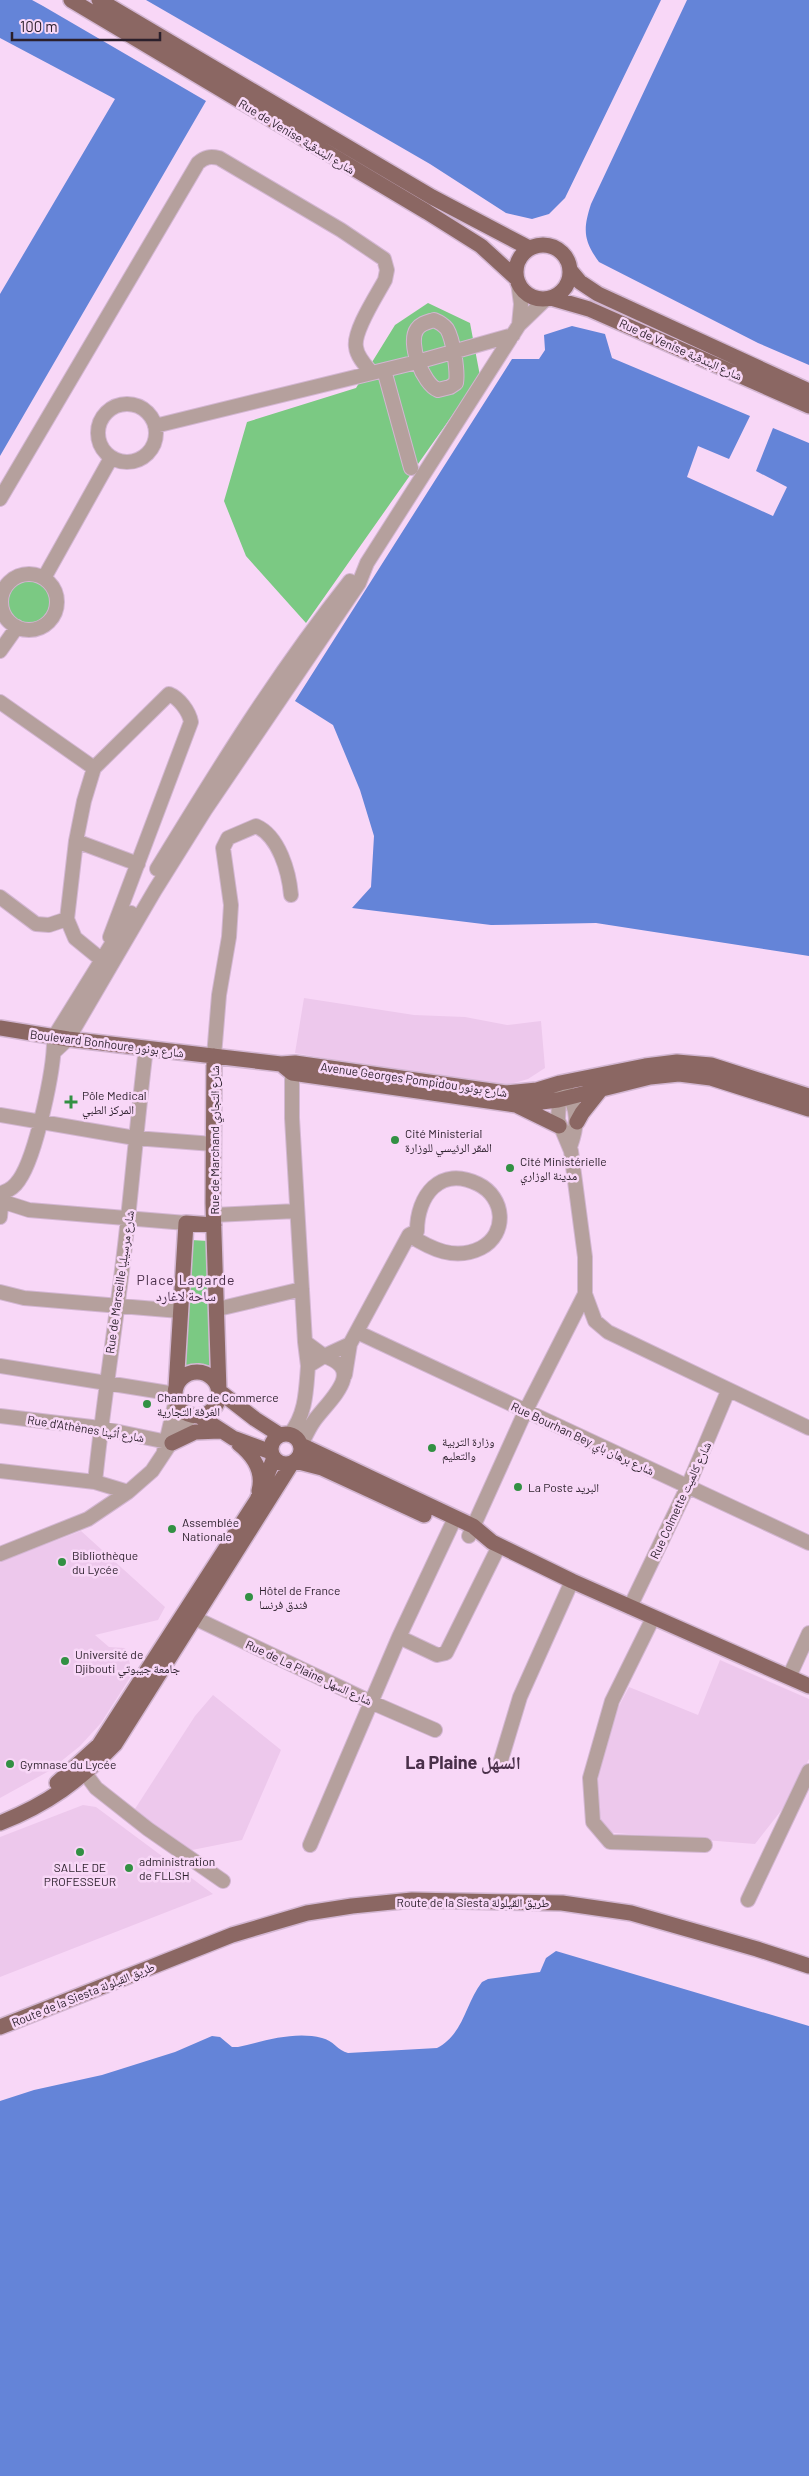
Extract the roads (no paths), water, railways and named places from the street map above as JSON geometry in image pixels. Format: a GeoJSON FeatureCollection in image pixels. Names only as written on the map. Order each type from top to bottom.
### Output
{"type":"FeatureCollection","features":[{"type":"Feature","properties":{"kind":"main road","name":"Rue de Venise شارع البندقية"},"geometry":{"type":"LineString","coordinates":[[71,0],[481,246],[517,281]]}},
{"type":"Feature","properties":{"kind":"main road","name":"Rue de Venise شارع البندقية"},"geometry":{"type":"LineString","coordinates":[[99,0],[432,197],[529,248]]}},
{"type":"Feature","properties":{"kind":"main road"},"geometry":{"type":"LineString","coordinates":[[539,245],[554,247],[566,257],[570,270],[565,287],[548,298],[529,295],[517,281],[518,262],[529,248],[539,245]]}},
{"type":"Feature","properties":{"kind":"main road","name":"Rue de Venise شارع البندقية"},"geometry":{"type":"LineString","coordinates":[[570,270],[580,282],[598,294],[809,391]]}},
{"type":"Feature","properties":{"kind":"main road","name":"Rue de Venise شارع البندقية"},"geometry":{"type":"LineString","coordinates":[[548,298],[589,309],[809,406]]}},
{"type":"Feature","properties":{"kind":"main road","name":"Boulevard Bonhoure شارع بونور"},"geometry":{"type":"LineString","coordinates":[[0,1028],[59,1043],[146,1048],[289,1067]]}},
{"type":"Feature","properties":{"kind":"main road","name":"Rue de Marchand شارع التجاري"},"geometry":{"type":"LineString","coordinates":[[214,1056],[214,1220],[219,1391]]}},
{"type":"Feature","properties":{"kind":"main road","name":"Avenue Georges Pompidou شارع بونور"},"geometry":{"type":"LineString","coordinates":[[289,1067],[506,1093],[537,1090],[560,1083],[645,1066],[677,1062],[809,1096]]}},
{"type":"Feature","properties":{"kind":"main road","name":"Avenue Georges Pompidou شارع بونور"},"geometry":{"type":"LineString","coordinates":[[289,1067],[516,1105],[564,1099],[650,1077],[679,1074],[700,1069],[809,1110]]}},
{"type":"Feature","properties":{"kind":"main road"},"geometry":{"type":"LineString","coordinates":[[577,1122],[601,1089]]}},
{"type":"Feature","properties":{"kind":"main road"},"geometry":{"type":"LineString","coordinates":[[516,1105],[559,1126]]}},
{"type":"Feature","properties":{"kind":"main road"},"geometry":{"type":"LineString","coordinates":[[214,1220],[186,1223],[176,1394],[182,1410],[226,1434],[273,1455],[284,1464],[293,1462],[322,1468],[453,1523]]}},
{"type":"Feature","properties":{"kind":"main road"},"geometry":{"type":"LineString","coordinates":[[176,1394],[184,1376],[198,1372],[212,1378],[219,1391],[250,1415],[290,1438],[453,1523],[572,1581],[809,1686]]}},
{"type":"Feature","properties":{"kind":"main road"},"geometry":{"type":"LineString","coordinates":[[196,1416],[206,1414],[216,1405],[219,1391]]}},
{"type":"Feature","properties":{"kind":"main road"},"geometry":{"type":"LineString","coordinates":[[167,1446],[195,1432],[226,1434],[246,1450],[258,1467],[261,1484],[257,1500]]}},
{"type":"Feature","properties":{"kind":"main road"},"geometry":{"type":"LineString","coordinates":[[189,1615],[257,1500],[273,1455],[273,1442],[290,1438]]}},
{"type":"Feature","properties":{"kind":"main road"},"geometry":{"type":"LineString","coordinates":[[0,1823],[24,1814],[82,1770],[293,1462],[300,1455],[290,1438]]}},
{"type":"Feature","properties":{"kind":"main road"},"geometry":{"type":"LineString","coordinates":[[0,1814],[82,1770]]}},
{"type":"Feature","properties":{"kind":"main road","name":"Route de la Siesta طريق القيلولة"},"geometry":{"type":"LineString","coordinates":[[0,2027],[232,1935],[307,1914],[352,1906],[412,1900],[562,1903],[631,1913],[758,1949],[809,1966]]}},
{"type":"Feature","properties":{"kind":"street"},"geometry":{"type":"LineString","coordinates":[[0,499],[198,163],[204,158],[211,156],[219,158],[341,230],[384,259],[387,270],[385,280],[356,336],[356,347],[358,353],[378,372],[411,468]]}},
{"type":"Feature","properties":{"kind":"street"},"geometry":{"type":"LineString","coordinates":[[516,330],[521,304],[517,281]]}},
{"type":"Feature","properties":{"kind":"street"},"geometry":{"type":"LineString","coordinates":[[186,1223],[29,1210],[4,1199],[27,1165],[40,1122],[59,1043],[106,963],[205,810],[359,583],[367,563],[516,330],[548,298]]}},
{"type":"Feature","properties":{"kind":"street"},"geometry":{"type":"LineString","coordinates":[[434,320],[441,323],[448,330],[453,353],[457,374],[456,383],[450,387],[438,390],[432,388],[418,362],[414,340],[416,330],[422,324],[434,320]]}},
{"type":"Feature","properties":{"kind":"street"},"geometry":{"type":"LineString","coordinates":[[155,426],[453,353],[516,330]]}},
{"type":"Feature","properties":{"kind":"street"},"geometry":{"type":"LineString","coordinates":[[118,406],[136,406],[151,417],[155,426],[154,443],[144,457],[128,462],[111,458],[100,443],[98,434],[104,416],[118,406]]}},
{"type":"Feature","properties":{"kind":"street"},"geometry":{"type":"LineString","coordinates":[[44,578],[111,458]]}},
{"type":"Feature","properties":{"kind":"street"},"geometry":{"type":"LineString","coordinates":[[27,574],[44,578],[55,592],[55,611],[51,619],[35,629],[17,627],[4,614],[1,606],[5,588],[10,581],[27,574]]}},
{"type":"Feature","properties":{"kind":"street"},"geometry":{"type":"LineString","coordinates":[[0,651],[17,627]]}},
{"type":"Feature","properties":{"kind":"street"},"geometry":{"type":"LineString","coordinates":[[106,963],[74,938],[67,919],[76,841],[84,801],[94,768],[169,694],[174,696],[190,715],[188,730],[112,928],[115,949]]}},
{"type":"Feature","properties":{"kind":"street"},"geometry":{"type":"LineString","coordinates":[[0,702],[94,768]]}},
{"type":"Feature","properties":{"kind":"street"},"geometry":{"type":"LineString","coordinates":[[214,1056],[219,995],[229,937],[231,905],[223,848],[228,838],[256,826],[264,830],[278,851],[289,875],[292,895]]}},
{"type":"Feature","properties":{"kind":"street"},"geometry":{"type":"LineString","coordinates":[[76,841],[138,864]]}},
{"type":"Feature","properties":{"kind":"street"},"geometry":{"type":"LineString","coordinates":[[0,897],[36,924],[49,925],[67,919]]}},
{"type":"Feature","properties":{"kind":"street","name":"Rue de Marseille شارع مرسيليا"},"geometry":{"type":"LineString","coordinates":[[95,1482],[105,1385],[128,1219],[135,1138],[146,1048]]}},
{"type":"Feature","properties":{"kind":"street"},"geometry":{"type":"LineString","coordinates":[[289,1067],[308,1366],[309,1415]]}},
{"type":"Feature","properties":{"kind":"street"},"geometry":{"type":"LineString","coordinates":[[560,1083],[564,1099],[577,1122],[570,1147]]}},
{"type":"Feature","properties":{"kind":"street"},"geometry":{"type":"LineString","coordinates":[[564,1099],[559,1126],[570,1147],[585,1257],[585,1294],[595,1321],[608,1332],[728,1391],[809,1428]]}},
{"type":"Feature","properties":{"kind":"street"},"geometry":{"type":"LineString","coordinates":[[0,1114],[135,1138],[214,1144]]}},
{"type":"Feature","properties":{"kind":"street"},"geometry":{"type":"LineString","coordinates":[[290,1438],[309,1415],[333,1398],[344,1378],[353,1338],[409,1235],[417,1231],[417,1217],[428,1191],[439,1182],[451,1179],[479,1184],[491,1194],[498,1206],[501,1220],[499,1231],[483,1246],[473,1251],[456,1254],[435,1250],[409,1235]]}},
{"type":"Feature","properties":{"kind":"street"},"geometry":{"type":"LineString","coordinates":[[214,1220],[297,1211]]}},
{"type":"Feature","properties":{"kind":"street"},"geometry":{"type":"LineString","coordinates":[[218,1309],[302,1289]]}},
{"type":"Feature","properties":{"kind":"street"},"geometry":{"type":"LineString","coordinates":[[0,1292],[24,1298],[180,1311]]}},
{"type":"Feature","properties":{"kind":"street"},"geometry":{"type":"LineString","coordinates":[[470,1531],[525,1412],[585,1294]]}},
{"type":"Feature","properties":{"kind":"street"},"geometry":{"type":"LineString","coordinates":[[308,1366],[353,1338]]}},
{"type":"Feature","properties":{"kind":"street","name":"Rue Bourhan Bey شارع برهان باي"},"geometry":{"type":"LineString","coordinates":[[353,1338],[525,1412],[809,1543]]}},
{"type":"Feature","properties":{"kind":"street"},"geometry":{"type":"LineString","coordinates":[[305,1342],[324,1356],[341,1364],[344,1378]]}},
{"type":"Feature","properties":{"kind":"street"},"geometry":{"type":"LineString","coordinates":[[0,1366],[105,1385],[176,1394],[167,1446]]}},
{"type":"Feature","properties":{"kind":"street","name":"Rue Colmette شارع كالميت"},"geometry":{"type":"LineString","coordinates":[[630,1607],[688,1486],[728,1391]]}},
{"type":"Feature","properties":{"kind":"street","name":"Rue d'Athènes شارع أثينا"},"geometry":{"type":"LineString","coordinates":[[0,1416],[100,1428],[167,1446]]}},
{"type":"Feature","properties":{"kind":"street"},"geometry":{"type":"LineString","coordinates":[[0,1554],[88,1519],[128,1492],[152,1471],[184,1423],[196,1416]]}},
{"type":"Feature","properties":{"kind":"street"},"geometry":{"type":"LineString","coordinates":[[0,1471],[95,1482],[128,1492]]}},
{"type":"Feature","properties":{"kind":"street"},"geometry":{"type":"LineString","coordinates":[[310,1845],[373,1702],[399,1637],[453,1523]]}},
{"type":"Feature","properties":{"kind":"street"},"geometry":{"type":"LineString","coordinates":[[399,1637],[437,1655],[446,1652],[495,1544]]}},
{"type":"Feature","properties":{"kind":"street"},"geometry":{"type":"LineString","coordinates":[[501,1760],[520,1697],[572,1581]]}},
{"type":"Feature","properties":{"kind":"street","name":"Rue de La Plaine شارع السهل"},"geometry":{"type":"LineString","coordinates":[[189,1615],[435,1730]]}},
{"type":"Feature","properties":{"kind":"street"},"geometry":{"type":"LineString","coordinates":[[653,1618],[612,1701],[590,1778],[593,1822],[610,1842],[705,1845]]}},
{"type":"Feature","properties":{"kind":"street"},"geometry":{"type":"LineString","coordinates":[[789,1677],[809,1633]]}},
{"type":"Feature","properties":{"kind":"street"},"geometry":{"type":"LineString","coordinates":[[82,1770],[96,1788],[148,1829],[223,1881]]}},
{"type":"Feature","properties":{"kind":"street"},"geometry":{"type":"LineString","coordinates":[[748,1900],[809,1772]]}},
{"type":"Feature","properties":{"kind":"water"},"geometry":{"type":"Polygon","coordinates":[[[0,0],[32,0],[206,101],[0,456],[0,294],[115,99],[0,38],[0,0]]]}},
{"type":"Feature","properties":{"kind":"water"},"geometry":{"type":"Polygon","coordinates":[[[146,0],[661,0],[565,198],[549,214],[532,219],[506,213],[430,164],[146,0]]]}},
{"type":"Feature","properties":{"kind":"water"},"geometry":{"type":"Polygon","coordinates":[[[687,0],[809,0],[809,365],[758,343],[599,262],[587,241],[586,228],[591,204],[687,0]]]}},
{"type":"Feature","properties":{"kind":"water"},"geometry":{"type":"Polygon","coordinates":[[[572,326],[605,334],[612,358],[750,416],[729,459],[698,446],[687,477],[773,516],[787,487],[756,471],[773,428],[809,443],[809,956],[596,923],[491,925],[352,908],[371,887],[374,836],[360,790],[333,725],[295,701],[512,359],[539,359],[545,350],[544,335],[572,326]]]}},
{"type":"Feature","properties":{"kind":"water"},"geometry":{"type":"Polygon","coordinates":[[[556,1951],[809,2026],[809,2476],[0,2476],[0,2101],[34,2090],[102,2075],[175,2052],[212,2036],[220,2037],[232,2047],[290,2036],[311,2036],[326,2039],[348,2053],[437,2048],[446,2042],[459,2027],[482,1982],[488,1979],[540,1972],[546,1958],[556,1951]]]}},
{"type":"Feature","properties":{"kind":"place","name":"Pôle Medical المركز الطبي"},"geometry":{"type":"Point","coordinates":[71,1102]}},
{"type":"Feature","properties":{"kind":"place","name":"Cité Ministerial المقر الرئيسي للوزارة"},"geometry":{"type":"Point","coordinates":[395,1140]}},
{"type":"Feature","properties":{"kind":"place","name":"Cité Ministérielle مدينة الوزاري"},"geometry":{"type":"Point","coordinates":[510,1168]}},
{"type":"Feature","properties":{"kind":"place","name":"Chambre de Commerce الغرفة التجارية"},"geometry":{"type":"Point","coordinates":[147,1404]}},
{"type":"Feature","properties":{"kind":"place","name":"وزارة التربية والتعليم"},"geometry":{"type":"Point","coordinates":[432,1448]}},
{"type":"Feature","properties":{"kind":"place","name":"La Poste البريد"},"geometry":{"type":"Point","coordinates":[518,1487]}},
{"type":"Feature","properties":{"kind":"place","name":"Assemblée Nationale"},"geometry":{"type":"Point","coordinates":[172,1529]}},
{"type":"Feature","properties":{"kind":"place","name":"Bibliothèque du Lycée"},"geometry":{"type":"Point","coordinates":[62,1562]}},
{"type":"Feature","properties":{"kind":"place","name":"Hôtel de France فندق فرنسا"},"geometry":{"type":"Point","coordinates":[249,1597]}},
{"type":"Feature","properties":{"kind":"place","name":"Université de Djibouti جامعة جيبوتي"},"geometry":{"type":"Point","coordinates":[65,1661]}},
{"type":"Feature","properties":{"kind":"place","name":"Gymnase du Lycée"},"geometry":{"type":"Point","coordinates":[10,1764]}},
{"type":"Feature","properties":{"kind":"place","name":"SALLE DE PROFESSEUR"},"geometry":{"type":"Point","coordinates":[80,1852]}},
{"type":"Feature","properties":{"kind":"place","name":"administration de FLLSH"},"geometry":{"type":"Point","coordinates":[129,1868]}},
{"type":"Feature","properties":{"kind":"district","name":"Place Lagarde ساحة لاغارد"},"geometry":{"type":"Point","coordinates":[186,1288]}},
{"type":"Feature","properties":{"kind":"district","name":"La Plaine السهل"},"geometry":{"type":"Point","coordinates":[463,1762]}}]}
